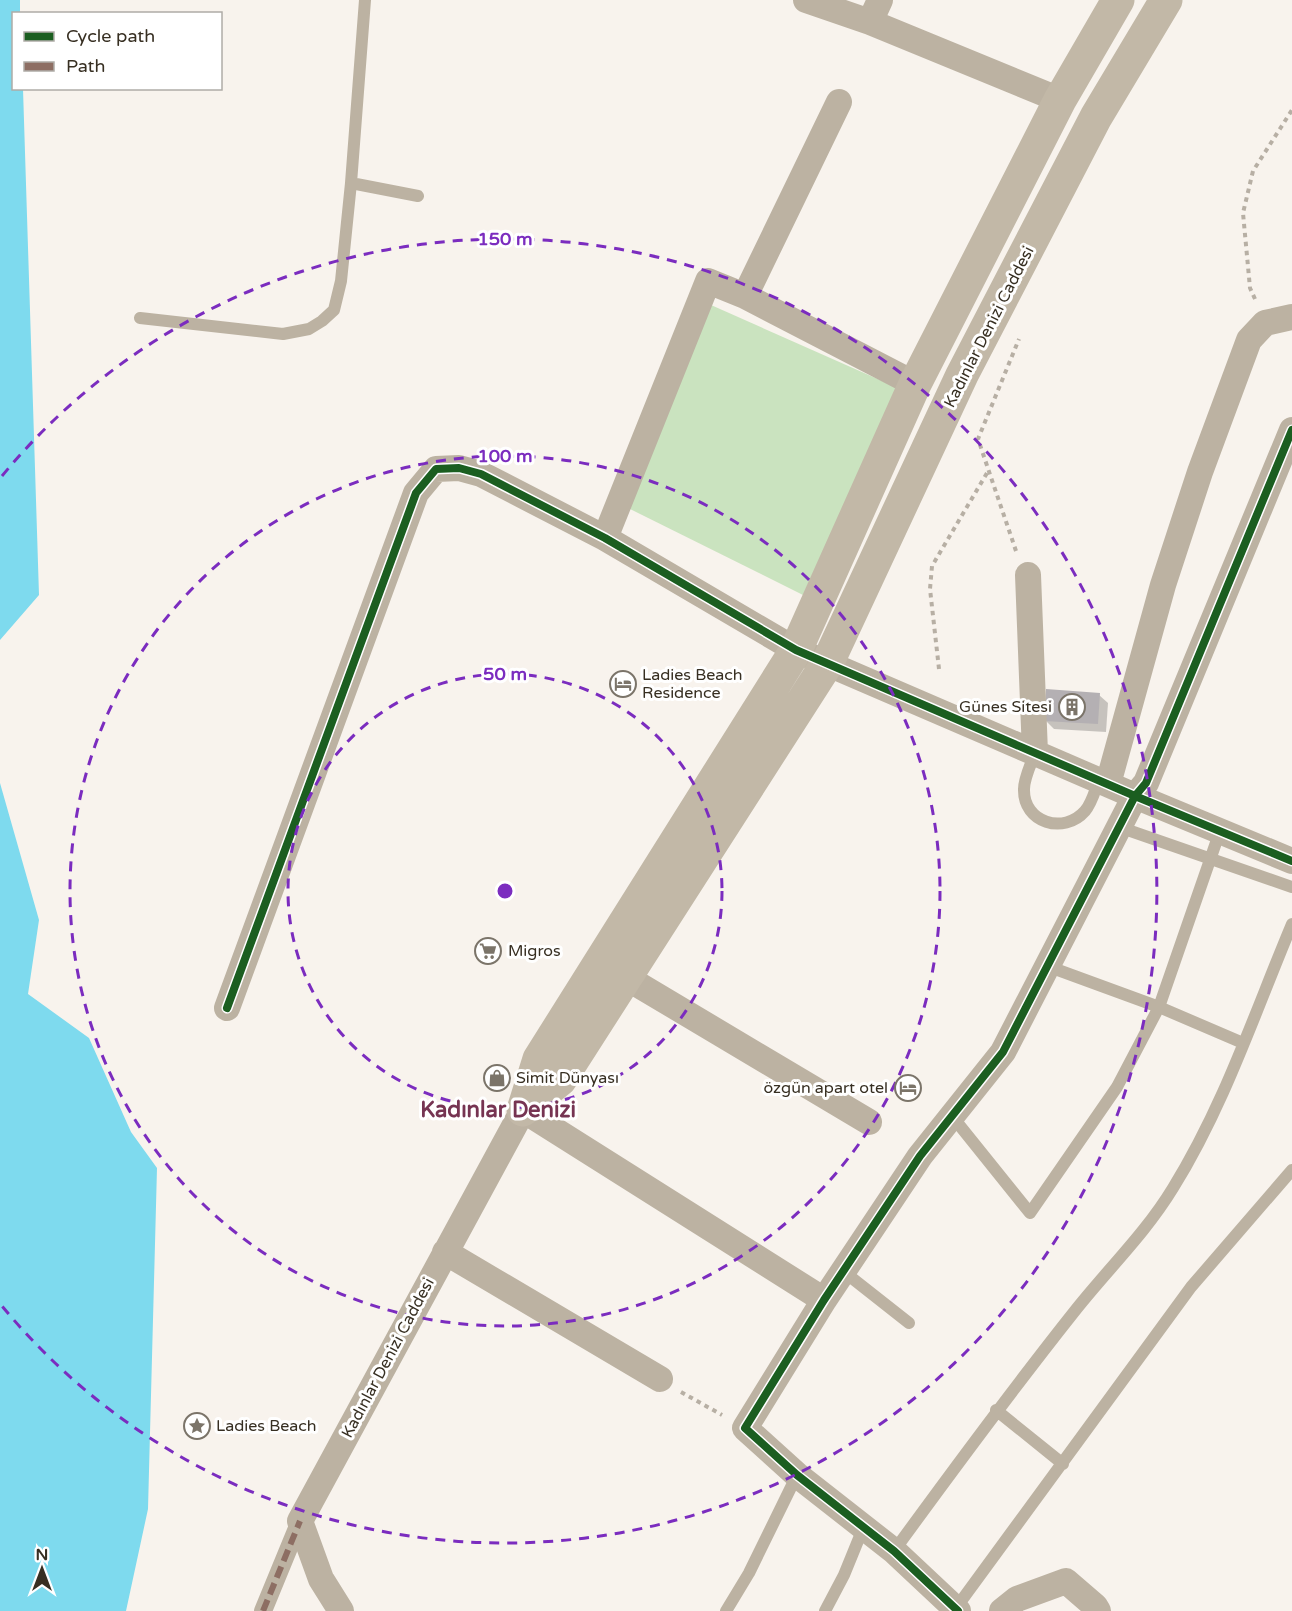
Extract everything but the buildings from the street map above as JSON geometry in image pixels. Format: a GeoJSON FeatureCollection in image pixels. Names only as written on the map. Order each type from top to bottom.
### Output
{"type":"FeatureCollection","features":[{"type":"Feature","properties":{"kind":"main road"},"geometry":{"type":"LineString","coordinates":[[523,1110],[539,1059],[796,650],[915,384],[1060,100],[1118,0]]}},
{"type":"Feature","properties":{"kind":"main road","name":"Kadınlar Denizi Caddesi"},"geometry":{"type":"LineString","coordinates":[[523,1110],[560,1080],[828,662],[962,375],[1096,117],[1166,0]]}},
{"type":"Feature","properties":{"kind":"street"},"geometry":{"type":"LineString","coordinates":[[806,0],[875,11],[1060,100]]}},
{"type":"Feature","properties":{"kind":"street"},"geometry":{"type":"LineString","coordinates":[[745,296],[839,102]]}},
{"type":"Feature","properties":{"kind":"street"},"geometry":{"type":"LineString","coordinates":[[605,538],[708,281],[745,296],[915,384]]}},
{"type":"Feature","properties":{"kind":"street"},"geometry":{"type":"LineString","coordinates":[[1103,782],[1200,472],[1249,340],[1265,323],[1292,317]]}},
{"type":"Feature","properties":{"kind":"street"},"geometry":{"type":"LineString","coordinates":[[957,1610],[894,1551],[797,1475],[745,1428],[824,1300],[920,1155],[1003,1052],[1135,796],[1146,783],[1292,430]]}},
{"type":"Feature","properties":{"kind":"street"},"geometry":{"type":"LineString","coordinates":[[227,1008],[416,493],[436,469],[459,468],[481,474],[605,538],[796,650],[1292,861]]}},
{"type":"Feature","properties":{"kind":"street"},"geometry":{"type":"LineString","coordinates":[[1028,575],[1035,753]]}},
{"type":"Feature","properties":{"kind":"street"},"geometry":{"type":"LineString","coordinates":[[627,978],[869,1122]]}},
{"type":"Feature","properties":{"kind":"street"},"geometry":{"type":"LineString","coordinates":[[523,1110],[824,1300]]}},
{"type":"Feature","properties":{"kind":"street","name":"Kadınlar Denizi Caddesi"},"geometry":{"type":"LineString","coordinates":[[263,1611],[300,1521],[523,1110]]}},
{"type":"Feature","properties":{"kind":"street"},"geometry":{"type":"LineString","coordinates":[[445,1252],[660,1380]]}},
{"type":"Feature","properties":{"kind":"street"},"geometry":{"type":"LineString","coordinates":[[300,1521],[321,1579],[341,1611]]}},
{"type":"Feature","properties":{"kind":"street"},"geometry":{"type":"LineString","coordinates":[[1002,1611],[1017,1599],[1066,1581],[1098,1611]]}},
{"type":"Feature","properties":{"kind":"lane"},"geometry":{"type":"LineString","coordinates":[[141,318],[283,334],[309,329],[334,310],[341,281],[351,183],[365,0]]}},
{"type":"Feature","properties":{"kind":"lane"},"geometry":{"type":"LineString","coordinates":[[351,183],[418,196]]}},
{"type":"Feature","properties":{"kind":"lane"},"geometry":{"type":"LineString","coordinates":[[1035,753],[1024,787],[1025,797],[1034,815],[1043,822],[1059,824],[1079,816],[1087,809],[1103,782]]}},
{"type":"Feature","properties":{"kind":"lane"},"geometry":{"type":"LineString","coordinates":[[1119,827],[1292,887]]}},
{"type":"Feature","properties":{"kind":"lane"},"geometry":{"type":"LineString","coordinates":[[952,1116],[1030,1214],[1116,1087],[1159,1007],[1220,831]]}},
{"type":"Feature","properties":{"kind":"lane"},"geometry":{"type":"LineString","coordinates":[[894,1551],[996,1410],[1097,1283],[1149,1223],[1172,1191],[1214,1114],[1292,924]]}},
{"type":"Feature","properties":{"kind":"lane"},"geometry":{"type":"LineString","coordinates":[[1047,966],[1159,1007],[1243,1043]]}},
{"type":"Feature","properties":{"kind":"lane"},"geometry":{"type":"LineString","coordinates":[[957,1610],[1191,1287],[1292,1170]]}},
{"type":"Feature","properties":{"kind":"lane"},"geometry":{"type":"LineString","coordinates":[[843,1271],[909,1323]]}},
{"type":"Feature","properties":{"kind":"lane"},"geometry":{"type":"LineString","coordinates":[[996,1410],[1063,1464]]}},
{"type":"Feature","properties":{"kind":"lane"},"geometry":{"type":"LineString","coordinates":[[726,1611],[749,1573],[797,1475]]}},
{"type":"Feature","properties":{"kind":"lane"},"geometry":{"type":"LineString","coordinates":[[825,1611],[844,1575],[864,1526]]}},
{"type":"Feature","properties":{"kind":"path"},"geometry":{"type":"LineString","coordinates":[[1265,323],[1250,288],[1243,213],[1253,171],[1292,110]]}},
{"type":"Feature","properties":{"kind":"path"},"geometry":{"type":"LineString","coordinates":[[1020,335],[978,439],[987,472],[1020,564],[1028,575]]}},
{"type":"Feature","properties":{"kind":"path"},"geometry":{"type":"LineString","coordinates":[[939,669],[930,589],[932,566],[987,472]]}},
{"type":"Feature","properties":{"kind":"path"},"geometry":{"type":"LineString","coordinates":[[660,1380],[745,1428]]}},
{"type":"Feature","properties":{"kind":"green space"},"geometry":{"type":"Polygon","coordinates":[[[711,305],[898,388],[803,595],[628,508],[711,305]]]}},
{"type":"Feature","properties":{"kind":"water"},"geometry":{"type":"Polygon","coordinates":[[[0,0],[20,0],[20,12],[12,12],[12,90],[23,90],[39,595],[0,640],[0,0]]]}},
{"type":"Feature","properties":{"kind":"water"},"geometry":{"type":"Polygon","coordinates":[[[0,783],[39,920],[28,994],[89,1038],[131,1132],[157,1168],[148,1509],[126,1611],[0,1611],[0,783]]]}},
{"type":"Feature","properties":{"kind":"marked path"},"geometry":{"type":"LineString","coordinates":[[263,1611],[300,1521]]}},
{"type":"Feature","properties":{"kind":"cycle path"},"geometry":{"type":"LineString","coordinates":[[958,1611],[894,1551],[797,1475],[745,1428],[824,1300],[920,1156],[1003,1052],[1135,796],[1146,783],[1292,430]]}},
{"type":"Feature","properties":{"kind":"cycle path"},"geometry":{"type":"LineString","coordinates":[[227,1008],[416,493],[436,469],[459,468],[481,474],[605,538],[796,650],[1292,861]]}},
{"type":"Feature","properties":{"kind":"place","name":"Ladies Beach Residence"},"geometry":{"type":"Point","coordinates":[623,684]}},
{"type":"Feature","properties":{"kind":"place","name":"Günes Sitesi"},"geometry":{"type":"Point","coordinates":[1072,707]}},
{"type":"Feature","properties":{"kind":"place","name":"Migros"},"geometry":{"type":"Point","coordinates":[488,951]}},
{"type":"Feature","properties":{"kind":"place","name":"Simit Dünyası"},"geometry":{"type":"Point","coordinates":[497,1078]}},
{"type":"Feature","properties":{"kind":"place","name":"özgün apart otel"},"geometry":{"type":"Point","coordinates":[908,1088]}},
{"type":"Feature","properties":{"kind":"place","name":"Ladies Beach"},"geometry":{"type":"Point","coordinates":[197,1426]}},
{"type":"Feature","properties":{"kind":"district","name":"Kadınlar Denizi"},"geometry":{"type":"Point","coordinates":[498,1110]}}]}
